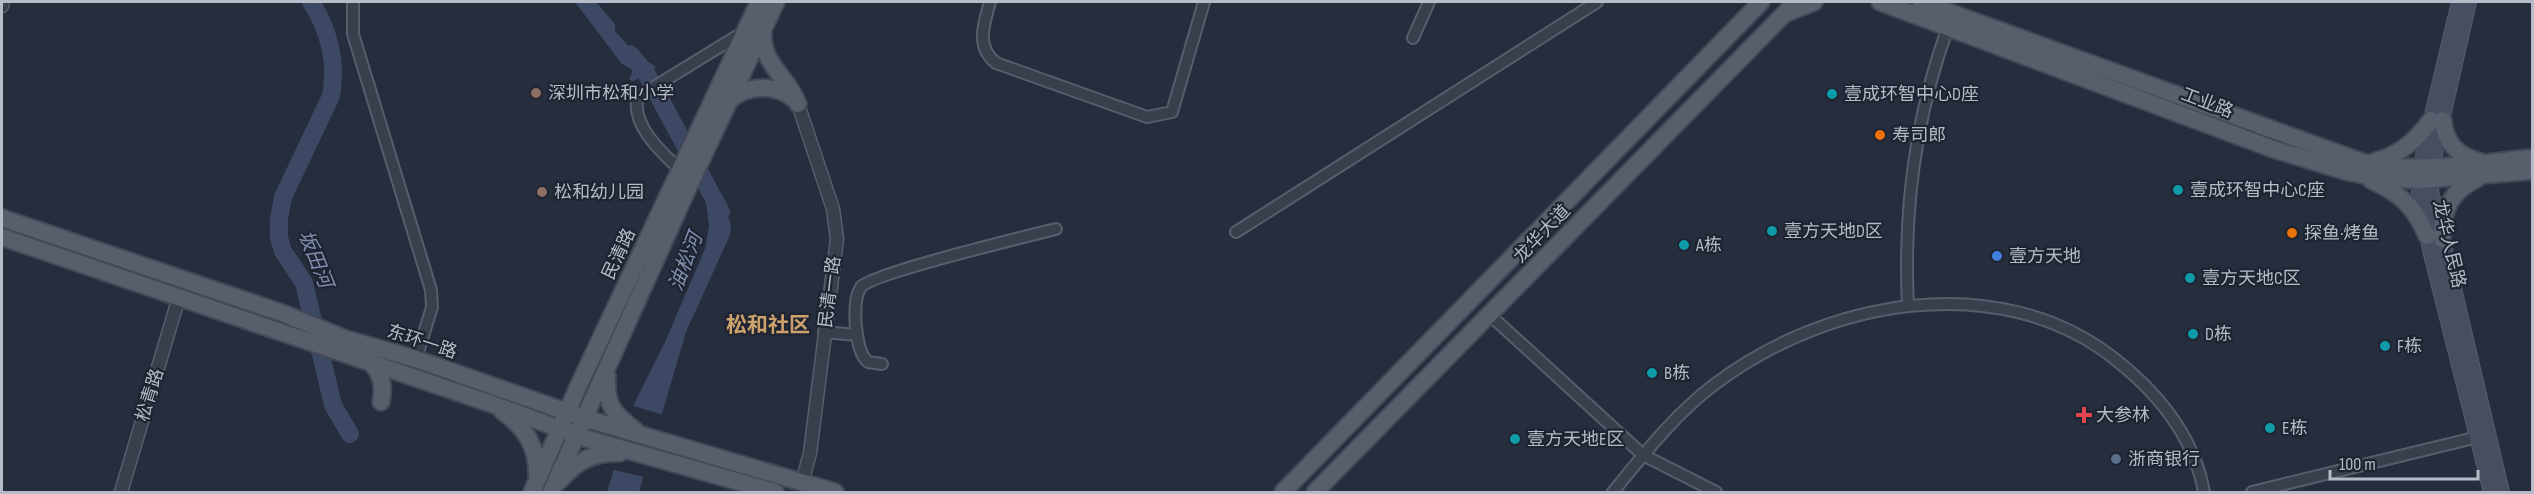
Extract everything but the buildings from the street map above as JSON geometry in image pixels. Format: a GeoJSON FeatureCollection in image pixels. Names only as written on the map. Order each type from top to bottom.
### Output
{"type":"FeatureCollection","features":[{"type":"Feature","properties":{"kind":"main road","name":"民清路"},"geometry":{"type":"LineString","coordinates":[[534,488],[563,420],[694,137],[759,2]]}},
{"type":"Feature","properties":{"kind":"main road","name":"民清路"},"geometry":{"type":"LineString","coordinates":[[552,490],[688,188],[776,2]]}},
{"type":"Feature","properties":{"kind":"main road","name":"龙华大道"},"geometry":{"type":"LineString","coordinates":[[1283,492],[1473,298],[1749,8],[1761,2]]}},
{"type":"Feature","properties":{"kind":"main road"},"geometry":{"type":"LineString","coordinates":[[1791,7],[1814,2]]}},
{"type":"Feature","properties":{"kind":"main road","name":"工业路"},"geometry":{"type":"LineString","coordinates":[[1880,2],[2273,149],[2361,168]]}},
{"type":"Feature","properties":{"kind":"main road","name":"工业路"},"geometry":{"type":"LineString","coordinates":[[1921,2],[2361,168],[2384,179],[2484,169],[2532,171]]}},
{"type":"Feature","properties":{"kind":"main road","name":"龙华人民路"},"geometry":{"type":"LineString","coordinates":[[2459,2],[2420,203],[2435,237],[2502,492]]}},
{"type":"Feature","properties":{"kind":"main road","name":"龙华人民路"},"geometry":{"type":"LineString","coordinates":[[2437,120],[2469,2]]}},
{"type":"Feature","properties":{"kind":"main road","name":"龙华大道"},"geometry":{"type":"LineString","coordinates":[[1315,492],[1791,7]]}},
{"type":"Feature","properties":{"kind":"main road"},"geometry":{"type":"LineString","coordinates":[[764,26],[764,52],[798,104]]}},
{"type":"Feature","properties":{"kind":"main road"},"geometry":{"type":"LineString","coordinates":[[730,100],[742,92],[767,88],[784,92],[798,104]]}},
{"type":"Feature","properties":{"kind":"main road"},"geometry":{"type":"LineString","coordinates":[[2437,120],[2444,129],[2450,144],[2484,169],[2449,201],[2435,237],[2404,200],[2361,168],[2399,152],[2437,120]]}},
{"type":"Feature","properties":{"kind":"main road","name":"工业路"},"geometry":{"type":"LineString","coordinates":[[2484,169],[2532,158]]}},
{"type":"Feature","properties":{"kind":"main road","name":"东环一路"},"geometry":{"type":"LineString","coordinates":[[2,218],[282,313],[346,339],[417,359],[563,420],[577,435],[612,450],[659,459],[775,492]]}},
{"type":"Feature","properties":{"kind":"main road","name":"东环一路"},"geometry":{"type":"LineString","coordinates":[[2,237],[489,403],[563,420],[584,418],[620,424],[641,435],[835,492]]}},
{"type":"Feature","properties":{"kind":"main road","name":"龙华人民路"},"geometry":{"type":"LineString","coordinates":[[2435,237],[2491,492]]}},
{"type":"Feature","properties":{"kind":"main road"},"geometry":{"type":"LineString","coordinates":[[370,363],[377,369],[382,382],[381,402]]}},
{"type":"Feature","properties":{"kind":"main road"},"geometry":{"type":"LineString","coordinates":[[608,366],[607,399],[620,424]]}},
{"type":"Feature","properties":{"kind":"main road"},"geometry":{"type":"LineString","coordinates":[[489,403],[514,420],[528,437],[537,460],[534,488]]}},
{"type":"Feature","properties":{"kind":"main road"},"geometry":{"type":"LineString","coordinates":[[552,490],[578,463],[596,454],[612,450]]}},
{"type":"Feature","properties":{"kind":"street"},"geometry":{"type":"LineString","coordinates":[[2,6],[3,2]]}},
{"type":"Feature","properties":{"kind":"street"},"geometry":{"type":"LineString","coordinates":[[353,2],[353,34],[431,290],[432,307],[417,359]]}},
{"type":"Feature","properties":{"kind":"street"},"geometry":{"type":"LineString","coordinates":[[990,2],[982,38],[984,50],[996,63],[1147,117],[1172,112],[1204,2]]}},
{"type":"Feature","properties":{"kind":"street"},"geometry":{"type":"LineString","coordinates":[[1413,38],[1429,2]]}},
{"type":"Feature","properties":{"kind":"street"},"geometry":{"type":"LineString","coordinates":[[1236,232],[1597,2]]}},
{"type":"Feature","properties":{"kind":"street"},"geometry":{"type":"LineString","coordinates":[[1908,306],[1906,235],[1912,164],[1926,94],[1948,27]]}},
{"type":"Feature","properties":{"kind":"street"},"geometry":{"type":"LineString","coordinates":[[680,170],[653,142],[644,128],[636,105],[641,95],[745,31]]}},
{"type":"Feature","properties":{"kind":"street","name":"民清一路"},"geometry":{"type":"LineString","coordinates":[[798,104],[833,209],[836,228],[810,453],[802,483]]}},
{"type":"Feature","properties":{"kind":"street"},"geometry":{"type":"LineString","coordinates":[[882,364],[873,364],[864,359],[857,334],[857,302],[859,290],[864,284],[925,263],[1056,229]]}},
{"type":"Feature","properties":{"kind":"street","name":"松青路"},"geometry":{"type":"LineString","coordinates":[[121,492],[179,297]]}},
{"type":"Feature","properties":{"kind":"street"},"geometry":{"type":"LineString","coordinates":[[1473,298],[1643,455],[1716,492]]}},
{"type":"Feature","properties":{"kind":"street"},"geometry":{"type":"LineString","coordinates":[[1613,492],[1665,429],[1698,398],[1743,365],[1772,348],[1835,323],[1908,306],[1961,303],[2023,313],[2081,337],[2108,353],[2154,395],[2174,420],[2190,447],[2201,476],[2204,492]]}},
{"type":"Feature","properties":{"kind":"street"},"geometry":{"type":"LineString","coordinates":[[824,332],[857,334]]}},
{"type":"Feature","properties":{"kind":"street"},"geometry":{"type":"LineString","coordinates":[[2252,492],[2478,437]]}},
{"type":"Feature","properties":{"kind":"water"},"geometry":{"type":"Polygon","coordinates":[[[575,2],[596,2],[615,24],[615,31],[635,53],[656,67],[634,81],[629,80],[633,70],[622,64],[575,2]]]}},
{"type":"Feature","properties":{"kind":"water"},"geometry":{"type":"Polygon","coordinates":[[[713,186],[731,225],[730,235],[686,332],[639,492],[607,492],[633,406],[665,342],[705,249],[709,226],[706,201],[713,186]]]}},
{"type":"Feature","properties":{"kind":"pier"},"geometry":{"type":"Polygon","coordinates":[[[630,405],[667,416],[648,478],[610,469],[630,405]]]}},
{"type":"Feature","properties":{"kind":"waterway","name":"坂田河"},"geometry":{"type":"LineString","coordinates":[[311,2],[327,35],[332,59],[333,84],[331,96],[283,197],[279,219],[279,238],[283,251],[304,283],[333,405],[350,434]]}},
{"type":"Feature","properties":{"kind":"waterway","name":"油松河"},"geometry":{"type":"LineString","coordinates":[[630,54],[646,73],[721,212]]}},
{"type":"Feature","properties":{"kind":"place","name":"深圳市松和小学"},"geometry":{"type":"Point","coordinates":[536,93]}},
{"type":"Feature","properties":{"kind":"place","name":"壹成环智中心D座"},"geometry":{"type":"Point","coordinates":[1832,94]}},
{"type":"Feature","properties":{"kind":"place","name":"寿司郎"},"geometry":{"type":"Point","coordinates":[1880,135]}},
{"type":"Feature","properties":{"kind":"place","name":"壹成环智中心C座"},"geometry":{"type":"Point","coordinates":[2178,190]}},
{"type":"Feature","properties":{"kind":"place","name":"松和幼儿园"},"geometry":{"type":"Point","coordinates":[542,192]}},
{"type":"Feature","properties":{"kind":"place","name":"壹方天地D区"},"geometry":{"type":"Point","coordinates":[1772,231]}},
{"type":"Feature","properties":{"kind":"place","name":"探鱼·烤鱼"},"geometry":{"type":"Point","coordinates":[2292,233]}},
{"type":"Feature","properties":{"kind":"place","name":"A栋"},"geometry":{"type":"Point","coordinates":[1684,245]}},
{"type":"Feature","properties":{"kind":"place","name":"壹方天地"},"geometry":{"type":"Point","coordinates":[1997,256]}},
{"type":"Feature","properties":{"kind":"place","name":"壹方天地C区"},"geometry":{"type":"Point","coordinates":[2190,278]}},
{"type":"Feature","properties":{"kind":"place","name":"D栋"},"geometry":{"type":"Point","coordinates":[2193,334]}},
{"type":"Feature","properties":{"kind":"place","name":"F栋"},"geometry":{"type":"Point","coordinates":[2385,346]}},
{"type":"Feature","properties":{"kind":"place","name":"B栋"},"geometry":{"type":"Point","coordinates":[1652,373]}},
{"type":"Feature","properties":{"kind":"place","name":"大参林"},"geometry":{"type":"Point","coordinates":[2084,415]}},
{"type":"Feature","properties":{"kind":"place","name":"E栋"},"geometry":{"type":"Point","coordinates":[2270,428]}},
{"type":"Feature","properties":{"kind":"place","name":"壹方天地E区"},"geometry":{"type":"Point","coordinates":[1515,439]}},
{"type":"Feature","properties":{"kind":"place","name":"浙商银行"},"geometry":{"type":"Point","coordinates":[2116,459]}},
{"type":"Feature","properties":{"kind":"district","name":"松和社区"},"geometry":{"type":"Point","coordinates":[768,325]}}]}
